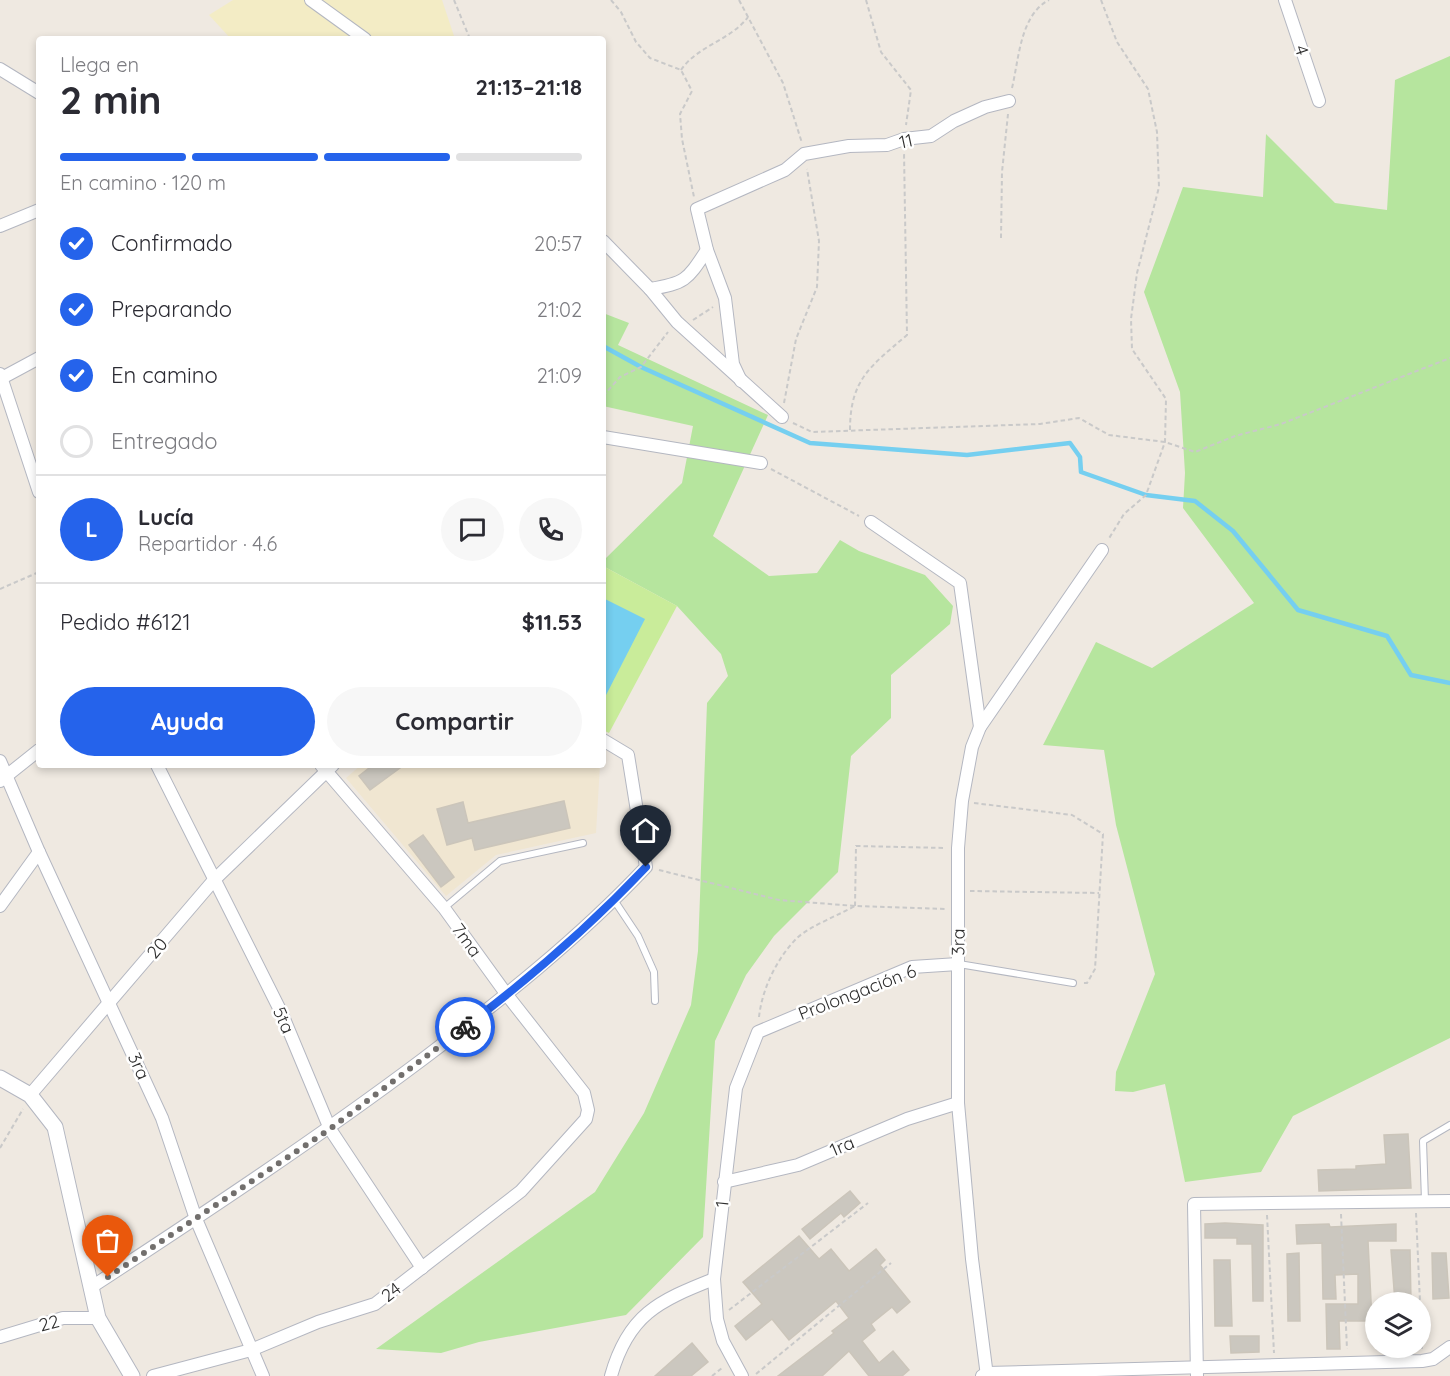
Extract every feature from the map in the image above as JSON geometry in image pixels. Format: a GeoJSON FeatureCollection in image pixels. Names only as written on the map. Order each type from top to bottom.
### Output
{"type":"FeatureCollection","features":[{"type":"Feature","properties":{"kind":"street"},"geometry":{"type":"LineString","coordinates":[[311,0],[361,36]]}},
{"type":"Feature","properties":{"kind":"street","name":"4"},"geometry":{"type":"LineString","coordinates":[[1285,0],[1319,100]]}},
{"type":"Feature","properties":{"kind":"street"},"geometry":{"type":"LineString","coordinates":[[0,69],[36,91]]}},
{"type":"Feature","properties":{"kind":"street","name":"11"},"geometry":{"type":"LineString","coordinates":[[697,209],[784,170],[804,154],[849,146],[887,145],[904,139],[931,136],[954,121],[985,107],[1009,101]]}},
{"type":"Feature","properties":{"kind":"street"},"geometry":{"type":"LineString","coordinates":[[697,209],[707,250],[725,298],[733,364],[741,381]]}},
{"type":"Feature","properties":{"kind":"street"},"geometry":{"type":"LineString","coordinates":[[0,226],[36,211]]}},
{"type":"Feature","properties":{"kind":"street"},"geometry":{"type":"LineString","coordinates":[[606,244],[650,289],[677,321],[782,417]]}},
{"type":"Feature","properties":{"kind":"street"},"geometry":{"type":"LineString","coordinates":[[650,289],[678,285],[692,273],[707,250]]}},
{"type":"Feature","properties":{"kind":"street"},"geometry":{"type":"LineString","coordinates":[[36,360],[1,377],[36,483]]}},
{"type":"Feature","properties":{"kind":"street"},"geometry":{"type":"LineString","coordinates":[[606,437],[761,463]]}},
{"type":"Feature","properties":{"kind":"street"},"geometry":{"type":"LineString","coordinates":[[871,522],[960,583],[980,727]]}},
{"type":"Feature","properties":{"kind":"street","name":"3ra"},"geometry":{"type":"LineString","coordinates":[[985,1375],[958,1103],[958,848],[962,801],[972,747],[980,727],[1102,550]]}},
{"type":"Feature","properties":{"kind":"street"},"geometry":{"type":"LineString","coordinates":[[90,1288],[330,1129],[507,996],[614,900],[646,867],[628,755],[606,742]]}},
{"type":"Feature","properties":{"kind":"street"},"geometry":{"type":"LineString","coordinates":[[3,778],[36,752]]}},
{"type":"Feature","properties":{"kind":"street","name":"3ra"},"geometry":{"type":"LineString","coordinates":[[0,761],[3,778],[111,1003],[162,1118],[196,1219],[263,1376]]}},
{"type":"Feature","properties":{"kind":"street","name":"5ta"},"geometry":{"type":"LineString","coordinates":[[158,768],[282,1014],[330,1129],[422,1268]]}},
{"type":"Feature","properties":{"kind":"street","name":"20"},"geometry":{"type":"LineString","coordinates":[[30,1095],[214,880],[325,768]]}},
{"type":"Feature","properties":{"kind":"street","name":"7ma"},"geometry":{"type":"LineString","coordinates":[[327,768],[444,908],[507,996],[584,1093],[588,1110],[581,1125]]}},
{"type":"Feature","properties":{"kind":"street"},"geometry":{"type":"LineString","coordinates":[[0,906],[39,852]]}},
{"type":"Feature","properties":{"kind":"street","name":"Prolongación 6"},"geometry":{"type":"LineString","coordinates":[[758,1032],[912,967],[958,964]]}},
{"type":"Feature","properties":{"kind":"street","name":"1"},"geometry":{"type":"LineString","coordinates":[[742,1376],[723,1341],[717,1319],[714,1279],[735,1089],[758,1032]]}},
{"type":"Feature","properties":{"kind":"street"},"geometry":{"type":"LineString","coordinates":[[0,1078],[30,1095],[55,1127],[98,1318],[132,1376]]}},
{"type":"Feature","properties":{"kind":"street","name":"1ra"},"geometry":{"type":"LineString","coordinates":[[724,1182],[798,1165],[907,1119],[958,1103]]}},
{"type":"Feature","properties":{"kind":"street","name":"24"},"geometry":{"type":"LineString","coordinates":[[153,1376],[251,1350],[318,1322],[375,1304],[520,1191],[581,1125]]}},
{"type":"Feature","properties":{"kind":"street"},"geometry":{"type":"LineString","coordinates":[[1197,1372],[1194,1204],[1450,1201]]}},
{"type":"Feature","properties":{"kind":"street"},"geometry":{"type":"LineString","coordinates":[[611,1376],[619,1346],[632,1327],[645,1314],[681,1292],[714,1279]]}},
{"type":"Feature","properties":{"kind":"street","name":"22"},"geometry":{"type":"LineString","coordinates":[[0,1336],[63,1318],[98,1318]]}},
{"type":"Feature","properties":{"kind":"street"},"geometry":{"type":"LineString","coordinates":[[985,1375],[1197,1372],[1274,1363],[1428,1360],[1450,1347]]}},
{"type":"Feature","properties":{"kind":"lane"},"geometry":{"type":"LineString","coordinates":[[444,908],[500,861],[583,843]]}},
{"type":"Feature","properties":{"kind":"lane"},"geometry":{"type":"LineString","coordinates":[[614,900],[638,936],[654,972],[656,1002]]}},
{"type":"Feature","properties":{"kind":"lane"},"geometry":{"type":"LineString","coordinates":[[958,964],[1073,983]]}},
{"type":"Feature","properties":{"kind":"lane"},"geometry":{"type":"LineString","coordinates":[[1420,1201],[1423,1141],[1450,1125]]}},
{"type":"Feature","properties":{"kind":"path"},"geometry":{"type":"LineString","coordinates":[[454,0],[470,36]]}},
{"type":"Feature","properties":{"kind":"path"},"geometry":{"type":"LineString","coordinates":[[611,0],[621,12],[636,42],[650,58],[681,70],[692,91],[680,114],[682,139],[697,209]]}},
{"type":"Feature","properties":{"kind":"path"},"geometry":{"type":"LineString","coordinates":[[739,0],[783,83],[799,126],[819,241],[817,286],[796,339],[782,417],[812,432],[1040,424],[1079,417],[1109,435],[1165,442],[1195,452],[1235,436],[1281,424],[1450,358]]}},
{"type":"Feature","properties":{"kind":"path"},"geometry":{"type":"LineString","coordinates":[[850,431],[850,411],[854,390],[872,365],[907,335],[904,139],[911,90],[881,52],[866,0]]}},
{"type":"Feature","properties":{"kind":"path"},"geometry":{"type":"LineString","coordinates":[[1001,238],[1002,172],[1009,101],[1026,29],[1034,11],[1049,0]]}},
{"type":"Feature","properties":{"kind":"path"},"geometry":{"type":"LineString","coordinates":[[1101,0],[1117,42],[1148,89],[1157,132],[1159,187],[1137,273],[1131,319],[1132,349],[1166,399],[1165,442],[1146,495],[1124,514],[1102,550]]}},
{"type":"Feature","properties":{"kind":"path"},"geometry":{"type":"LineString","coordinates":[[681,70],[690,59],[740,27],[748,16]]}},
{"type":"Feature","properties":{"kind":"path"},"geometry":{"type":"LineString","coordinates":[[606,393],[620,377],[641,367],[677,321],[695,320],[725,298]]}},
{"type":"Feature","properties":{"kind":"path"},"geometry":{"type":"LineString","coordinates":[[761,463],[871,522]]}},
{"type":"Feature","properties":{"kind":"path"},"geometry":{"type":"LineString","coordinates":[[0,589],[36,573]]}},
{"type":"Feature","properties":{"kind":"path"},"geometry":{"type":"LineString","coordinates":[[962,801],[1072,814],[1090,823],[1103,834],[1095,969],[1087,982],[1073,983]]}},
{"type":"Feature","properties":{"kind":"path"},"geometry":{"type":"LineString","coordinates":[[855,906],[856,846],[958,848]]}},
{"type":"Feature","properties":{"kind":"path"},"geometry":{"type":"LineString","coordinates":[[646,867],[779,900],[855,906],[959,909]]}},
{"type":"Feature","properties":{"kind":"path"},"geometry":{"type":"LineString","coordinates":[[958,891],[1099,893]]}},
{"type":"Feature","properties":{"kind":"path"},"geometry":{"type":"LineString","coordinates":[[758,1032],[761,1000],[775,968],[798,937],[855,906]]}},
{"type":"Feature","properties":{"kind":"path"},"geometry":{"type":"LineString","coordinates":[[0,1148],[30,1095]]}},
{"type":"Feature","properties":{"kind":"path"},"geometry":{"type":"LineString","coordinates":[[1420,1201],[1420,1292]]}},
{"type":"Feature","properties":{"kind":"path"},"geometry":{"type":"LineString","coordinates":[[1340,1202],[1348,1362]]}},
{"type":"Feature","properties":{"kind":"path"},"geometry":{"type":"LineString","coordinates":[[717,1319],[868,1203]]}},
{"type":"Feature","properties":{"kind":"path"},"geometry":{"type":"LineString","coordinates":[[1266,1203],[1274,1363]]}},
{"type":"Feature","properties":{"kind":"path"},"geometry":{"type":"LineString","coordinates":[[753,1376],[891,1263]]}},
{"type":"Feature","properties":{"kind":"shaded area"},"geometry":{"type":"Polygon","coordinates":[[[358,768],[600,768],[596,833],[496,855],[446,896],[346,778],[358,768]]]}},
{"type":"Feature","properties":{"kind":"green space"},"geometry":{"type":"Polygon","coordinates":[[[1450,56],[1450,1038],[1293,1116],[1261,1172],[1185,1182],[1165,1084],[1133,1092],[1115,1091],[1116,1072],[1155,974],[1116,825],[1104,750],[1043,745],[1096,642],[1152,668],[1254,603],[1183,508],[1185,473],[1180,392],[1144,292],[1183,187],[1263,197],[1266,134],[1335,203],[1387,210],[1395,80],[1450,56]]]}},
{"type":"Feature","properties":{"kind":"green space"},"geometry":{"type":"Polygon","coordinates":[[[606,314],[629,323],[618,345],[768,415],[713,536],[769,576],[817,573],[840,540],[859,551],[925,575],[953,606],[950,624],[891,675],[891,718],[851,756],[838,872],[774,936],[746,975],[715,1041],[703,1237],[626,1315],[479,1342],[441,1353],[376,1349],[595,1192],[644,1113],[691,1005],[698,951],[707,703],[728,676],[721,654],[677,606],[606,568],[606,558],[682,483],[693,426],[606,407],[606,314]]]}},
{"type":"Feature","properties":{"kind":"green space"},"geometry":{"type":"Polygon","coordinates":[[[606,568],[677,606],[609,733],[606,732],[606,568]]]}},
{"type":"Feature","properties":{"kind":"sand"},"geometry":{"type":"Polygon","coordinates":[[[233,0],[442,0],[454,36],[228,36],[209,15],[233,0]]]}},
{"type":"Feature","properties":{"kind":"water"},"geometry":{"type":"Polygon","coordinates":[[[606,600],[645,619],[606,695],[606,600]]]}},
{"type":"Feature","properties":{"kind":"building"},"geometry":{"type":"Polygon","coordinates":[[[369,768],[400,768],[370,790],[359,776],[369,768]]]}},
{"type":"Feature","properties":{"kind":"building"},"geometry":{"type":"Polygon","coordinates":[[[564,801],[570,828],[475,850],[472,838],[447,845],[437,809],[463,802],[468,823],[564,801]]]}},
{"type":"Feature","properties":{"kind":"building"},"geometry":{"type":"Polygon","coordinates":[[[423,835],[454,877],[441,887],[409,845],[423,835]]]}},
{"type":"Feature","properties":{"kind":"building"},"geometry":{"type":"Polygon","coordinates":[[[1408,1134],[1411,1188],[1319,1191],[1318,1170],[1356,1169],[1356,1166],[1386,1164],[1384,1135],[1408,1134]]]}},
{"type":"Feature","properties":{"kind":"building"},"geometry":{"type":"Polygon","coordinates":[[[850,1191],[860,1203],[844,1217],[841,1213],[810,1239],[802,1229],[850,1191]]]}},
{"type":"Feature","properties":{"kind":"building"},"geometry":{"type":"Polygon","coordinates":[[[1205,1224],[1263,1225],[1263,1301],[1253,1301],[1252,1244],[1237,1244],[1237,1238],[1205,1238],[1205,1224]]]}},
{"type":"Feature","properties":{"kind":"building"},"geometry":{"type":"Polygon","coordinates":[[[1329,1224],[1330,1227],[1396,1224],[1396,1241],[1368,1241],[1371,1292],[1365,1292],[1365,1321],[1339,1321],[1340,1349],[1327,1349],[1326,1304],[1358,1304],[1358,1274],[1335,1275],[1336,1299],[1323,1299],[1322,1243],[1297,1244],[1296,1225],[1329,1224]]]}},
{"type":"Feature","properties":{"kind":"building"},"geometry":{"type":"Polygon","coordinates":[[[799,1236],[819,1259],[831,1249],[849,1271],[876,1249],[885,1260],[880,1265],[910,1302],[897,1313],[892,1307],[871,1324],[875,1330],[862,1341],[879,1363],[893,1351],[909,1370],[902,1376],[869,1376],[849,1351],[822,1376],[778,1376],[834,1333],[832,1331],[849,1318],[836,1301],[789,1340],[772,1319],[746,1340],[735,1326],[762,1304],[743,1282],[799,1236]]]}},
{"type":"Feature","properties":{"kind":"building"},"geometry":{"type":"Polygon","coordinates":[[[1391,1250],[1410,1250],[1411,1292],[1394,1292],[1391,1250]]]}},
{"type":"Feature","properties":{"kind":"building"},"geometry":{"type":"Polygon","coordinates":[[[1299,1253],[1300,1321],[1288,1321],[1287,1254],[1299,1253]]]}},
{"type":"Feature","properties":{"kind":"building"},"geometry":{"type":"Polygon","coordinates":[[[1432,1253],[1446,1253],[1449,1298],[1433,1299],[1432,1253]]]}},
{"type":"Feature","properties":{"kind":"building"},"geometry":{"type":"Polygon","coordinates":[[[1214,1260],[1230,1260],[1232,1326],[1215,1326],[1214,1260]]]}},
{"type":"Feature","properties":{"kind":"building"},"geometry":{"type":"Polygon","coordinates":[[[1230,1336],[1259,1336],[1259,1352],[1231,1353],[1230,1336]]]}},
{"type":"Feature","properties":{"kind":"building"},"geometry":{"type":"Polygon","coordinates":[[[692,1343],[708,1362],[691,1376],[655,1376],[692,1343]]]}},
{"type":"Feature","properties":{"kind":"waterway"},"geometry":{"type":"LineString","coordinates":[[606,348],[641,367],[810,443],[967,455],[1070,443],[1080,457],[1081,472],[1146,495],[1195,501],[1233,531],[1298,610],[1387,636],[1411,675],[1450,683]]}},
{"type":"Feature","properties":{"kind":"way so far"},"geometry":{"type":"LineString","coordinates":[[108,1277],[330,1129],[465,1027]]}},
{"type":"Feature","properties":{"kind":"route"},"geometry":{"type":"LineString","coordinates":[[465,1027],[507,996],[614,900],[646,867]]}}]}
